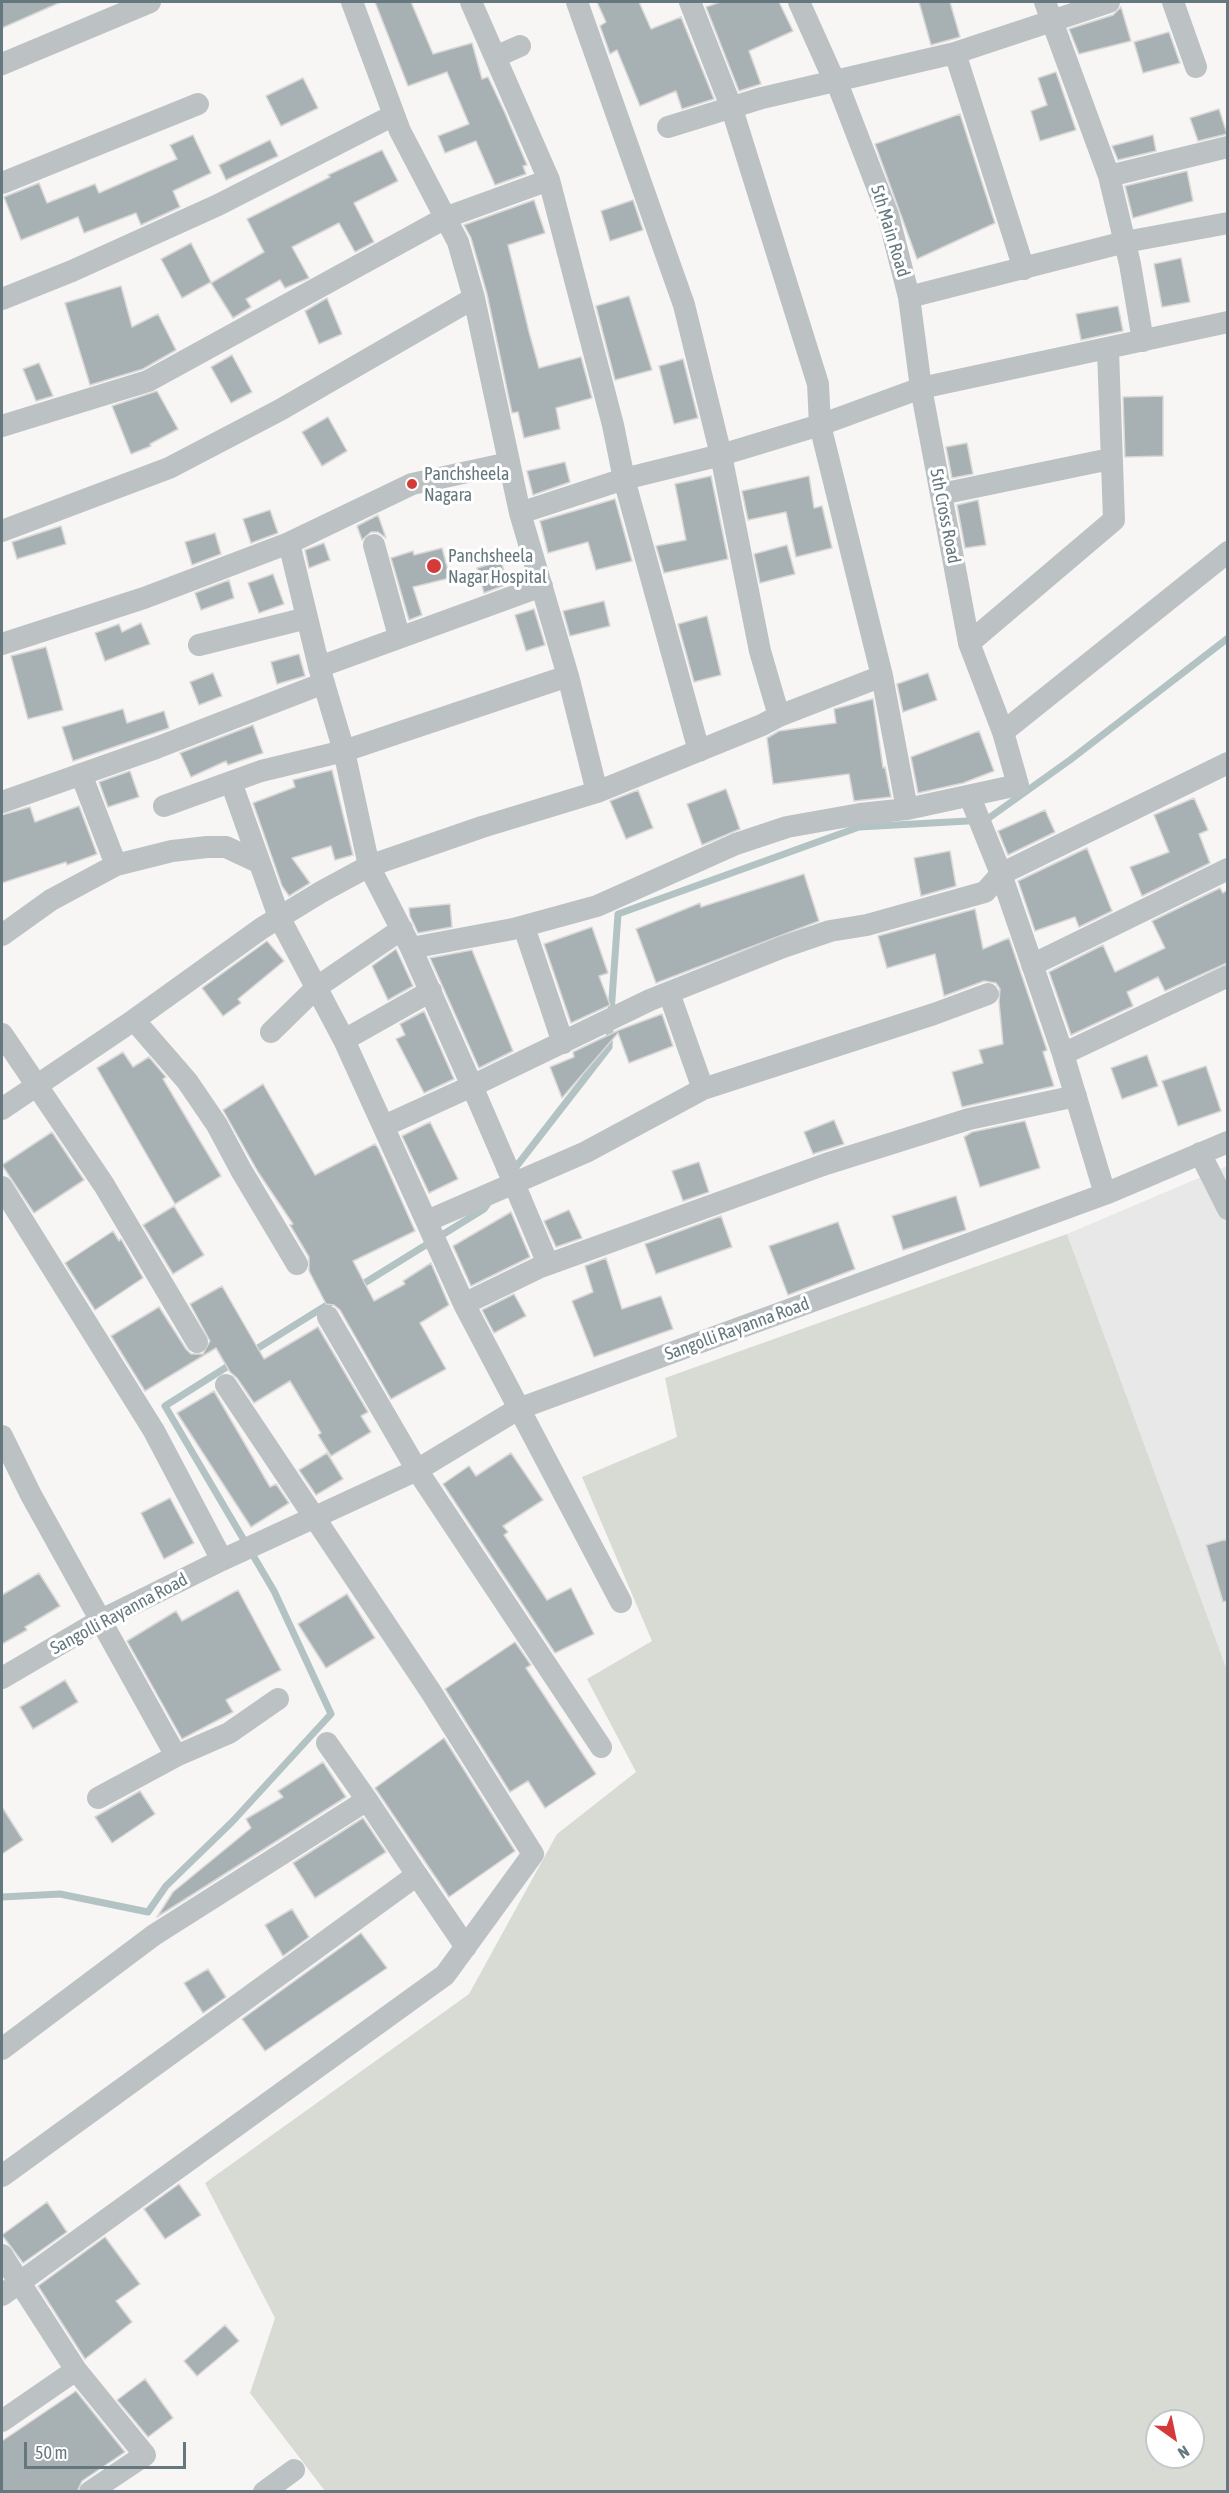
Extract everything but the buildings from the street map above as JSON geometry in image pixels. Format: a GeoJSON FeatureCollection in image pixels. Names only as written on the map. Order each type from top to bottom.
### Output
{"type":"FeatureCollection","features":[{"type":"Feature","properties":{"kind":"street"},"geometry":{"type":"LineString","coordinates":[[2,63],[150,2]]}},
{"type":"Feature","properties":{"kind":"street"},"geometry":{"type":"LineString","coordinates":[[352,2],[400,130],[458,242],[474,298],[520,513],[568,675],[597,792]]}},
{"type":"Feature","properties":{"kind":"street"},"geometry":{"type":"LineString","coordinates":[[471,2],[549,180],[613,425],[624,479],[699,751]]}},
{"type":"Feature","properties":{"kind":"street"},"geometry":{"type":"LineString","coordinates":[[577,2],[684,305],[721,455],[760,651],[779,716]]}},
{"type":"Feature","properties":{"kind":"street"},"geometry":{"type":"LineString","coordinates":[[690,2],[732,109],[818,384],[820,425],[882,676],[907,809]]}},
{"type":"Feature","properties":{"kind":"street","name":"5th Main Road"},"geometry":{"type":"LineString","coordinates":[[799,2],[835,80],[888,214],[909,297],[921,388]]}},
{"type":"Feature","properties":{"kind":"street"},"geometry":{"type":"LineString","coordinates":[[668,127],[762,98],[955,52],[1048,10],[1109,2]]}},
{"type":"Feature","properties":{"kind":"street"},"geometry":{"type":"LineString","coordinates":[[1173,2],[1196,67]]}},
{"type":"Feature","properties":{"kind":"street"},"geometry":{"type":"LineString","coordinates":[[1048,10],[1109,176],[1125,242],[1143,341]]}},
{"type":"Feature","properties":{"kind":"street"},"geometry":{"type":"LineString","coordinates":[[495,57],[520,46]]}},
{"type":"Feature","properties":{"kind":"street"},"geometry":{"type":"LineString","coordinates":[[955,52],[1024,269]]}},
{"type":"Feature","properties":{"kind":"street"},"geometry":{"type":"LineString","coordinates":[[2,183],[198,104]]}},
{"type":"Feature","properties":{"kind":"street"},"geometry":{"type":"LineString","coordinates":[[2,299],[72,272],[218,205],[394,115]]}},
{"type":"Feature","properties":{"kind":"street"},"geometry":{"type":"LineString","coordinates":[[1109,176],[1227,147]]}},
{"type":"Feature","properties":{"kind":"street"},"geometry":{"type":"LineString","coordinates":[[2,426],[148,381],[447,217],[549,180]]}},
{"type":"Feature","properties":{"kind":"street"},"geometry":{"type":"LineString","coordinates":[[909,297],[1125,242],[1227,223]]}},
{"type":"Feature","properties":{"kind":"street"},"geometry":{"type":"LineString","coordinates":[[2,531],[169,468],[279,410],[474,298]]}},
{"type":"Feature","properties":{"kind":"street"},"geometry":{"type":"LineString","coordinates":[[520,513],[624,479],[721,455],[820,425],[921,388],[1108,350],[1227,322]]}},
{"type":"Feature","properties":{"kind":"street"},"geometry":{"type":"LineString","coordinates":[[969,643],[1114,520],[1110,459],[1108,350]]}},
{"type":"Feature","properties":{"kind":"street","name":"5th Cross Road"},"geometry":{"type":"LineString","coordinates":[[921,388],[969,643],[1002,732],[1018,784],[975,812]]}},
{"type":"Feature","properties":{"kind":"street"},"geometry":{"type":"LineString","coordinates":[[942,494],[1110,459]]}},
{"type":"Feature","properties":{"kind":"street"},"geometry":{"type":"LineString","coordinates":[[2,644],[144,598],[289,543],[412,484],[509,463]]}},
{"type":"Feature","properties":{"kind":"street"},"geometry":{"type":"LineString","coordinates":[[289,543],[322,675],[344,751],[369,867],[431,991],[548,1264]]}},
{"type":"Feature","properties":{"kind":"street"},"geometry":{"type":"LineString","coordinates":[[374,545],[399,636]]}},
{"type":"Feature","properties":{"kind":"street"},"geometry":{"type":"LineString","coordinates":[[1002,732],[1227,552]]}},
{"type":"Feature","properties":{"kind":"street"},"geometry":{"type":"LineString","coordinates":[[2,802],[81,774],[322,675],[399,636],[542,586]]}},
{"type":"Feature","properties":{"kind":"street"},"geometry":{"type":"LineString","coordinates":[[199,645],[307,618]]}},
{"type":"Feature","properties":{"kind":"street"},"geometry":{"type":"LineString","coordinates":[[164,806],[261,771],[344,751],[568,675]]}},
{"type":"Feature","properties":{"kind":"street"},"geometry":{"type":"LineString","coordinates":[[2,1109],[39,1086],[279,917],[369,867],[482,827],[597,792],[882,676]]}},
{"type":"Feature","properties":{"kind":"street"},"geometry":{"type":"LineString","coordinates":[[384,1126],[669,993],[783,947],[830,931],[867,925],[985,892],[1001,874],[1227,763]]}},
{"type":"Feature","properties":{"kind":"street"},"geometry":{"type":"LineString","coordinates":[[81,774],[116,865]]}},
{"type":"Feature","properties":{"kind":"street"},"geometry":{"type":"LineString","coordinates":[[231,782],[279,917],[344,1040],[464,1304],[621,1602]]}},
{"type":"Feature","properties":{"kind":"street"},"geometry":{"type":"LineString","coordinates":[[271,1032],[317,987],[406,938],[524,927],[597,906],[736,844],[787,827],[860,814],[907,809],[975,812],[1001,874],[1063,1054],[1105,1194]]}},
{"type":"Feature","properties":{"kind":"street"},"geometry":{"type":"LineString","coordinates":[[2,935],[51,900],[116,865],[172,851],[207,847],[226,847],[258,862]]}},
{"type":"Feature","properties":{"kind":"street"},"geometry":{"type":"LineString","coordinates":[[1032,965],[1227,869]]}},
{"type":"Feature","properties":{"kind":"street"},"geometry":{"type":"LineString","coordinates":[[524,927],[563,1043]]}},
{"type":"Feature","properties":{"kind":"street"},"geometry":{"type":"LineString","coordinates":[[1063,1054],[1227,976]]}},
{"type":"Feature","properties":{"kind":"street"},"geometry":{"type":"LineString","coordinates":[[344,1040],[431,991]]}},
{"type":"Feature","properties":{"kind":"street"},"geometry":{"type":"LineString","coordinates":[[669,993],[703,1089]]}},
{"type":"Feature","properties":{"kind":"street"},"geometry":{"type":"LineString","coordinates":[[427,1221],[586,1152],[703,1089],[934,1014],[988,994]]}},
{"type":"Feature","properties":{"kind":"street"},"geometry":{"type":"LineString","coordinates":[[134,1020],[187,1081],[217,1125],[297,1264]]}},
{"type":"Feature","properties":{"kind":"street"},"geometry":{"type":"LineString","coordinates":[[2,1034],[104,1185],[197,1342]]}},
{"type":"Feature","properties":{"kind":"street"},"geometry":{"type":"LineString","coordinates":[[464,1304],[548,1264],[825,1164],[969,1119],[1076,1096]]}},
{"type":"Feature","properties":{"kind":"street","name":"Sangolli Rayanna Road"},"geometry":{"type":"LineString","coordinates":[[2,1678],[101,1620],[240,1552],[417,1470],[518,1409],[1105,1194],[1227,1142]]}},
{"type":"Feature","properties":{"kind":"street"},"geometry":{"type":"LineString","coordinates":[[1200,1154],[1227,1209]]}},
{"type":"Feature","properties":{"kind":"street"},"geometry":{"type":"LineString","coordinates":[[2,1187],[149,1424],[240,1552]]}},
{"type":"Feature","properties":{"kind":"street"},"geometry":{"type":"LineString","coordinates":[[328,1317],[417,1470],[601,1747]]}},
{"type":"Feature","properties":{"kind":"street"},"geometry":{"type":"LineString","coordinates":[[10,2290],[445,1975],[533,1854],[431,1692],[226,1385]]}},
{"type":"Feature","properties":{"kind":"street"},"geometry":{"type":"LineString","coordinates":[[2,1436],[176,1756]]}},
{"type":"Feature","properties":{"kind":"street"},"geometry":{"type":"LineString","coordinates":[[98,1798],[176,1756],[229,1733],[278,1699]]}},
{"type":"Feature","properties":{"kind":"street"},"geometry":{"type":"LineString","coordinates":[[327,1743],[466,1947]]}},
{"type":"Feature","properties":{"kind":"street"},"geometry":{"type":"LineString","coordinates":[[2,2049],[154,1935],[367,1800]]}},
{"type":"Feature","properties":{"kind":"street"},"geometry":{"type":"LineString","coordinates":[[2,2176],[417,1875]]}},
{"type":"Feature","properties":{"kind":"street"},"geometry":{"type":"LineString","coordinates":[[2,2255],[10,2290],[145,2455],[90,2492]]}},
{"type":"Feature","properties":{"kind":"street"},"geometry":{"type":"LineString","coordinates":[[2,2421],[76,2370]]}},
{"type":"Feature","properties":{"kind":"street"},"geometry":{"type":"LineString","coordinates":[[264,2492],[294,2470]]}},
{"type":"Feature","properties":{"kind":"shaded area"},"geometry":{"type":"Polygon","coordinates":[[[1227,1166],[1227,1670],[1067,1234],[1227,1166]]]}},
{"type":"Feature","properties":{"kind":"shaded area"},"geometry":{"type":"Polygon","coordinates":[[[1067,1234],[1227,1670],[1227,2491],[325,2491],[250,2393],[275,2318],[205,2183],[469,1994],[557,1834],[636,1772],[587,1679],[652,1641],[582,1477],[677,1437],[665,1378],[1067,1234]]]}},
{"type":"Feature","properties":{"kind":"waterway"},"geometry":{"type":"LineString","coordinates":[[611,1013],[618,914],[859,827],[986,820],[1070,760],[1228,638]]}},
{"type":"Feature","properties":{"kind":"waterway"},"geometry":{"type":"LineString","coordinates":[[512,1172],[609,1047],[610,1024]]}},
{"type":"Feature","properties":{"kind":"waterway"},"geometry":{"type":"LineString","coordinates":[[358,1287],[484,1209],[489,1202]]}},
{"type":"Feature","properties":{"kind":"waterway"},"geometry":{"type":"LineString","coordinates":[[250,1353],[335,1300]]}},
{"type":"Feature","properties":{"kind":"waterway"},"geometry":{"type":"LineString","coordinates":[[2,1897],[60,1894],[148,1912],[166,1886],[232,1822],[331,1714],[274,1591],[165,1406],[233,1363]]}},
{"type":"Feature","properties":{"kind":"place","name":"Panchsheela Nagara"},"geometry":{"type":"Point","coordinates":[412,484]}},
{"type":"Feature","properties":{"kind":"place","name":"Panchsheela Nagar Hospital"},"geometry":{"type":"Point","coordinates":[434,566]}}]}
